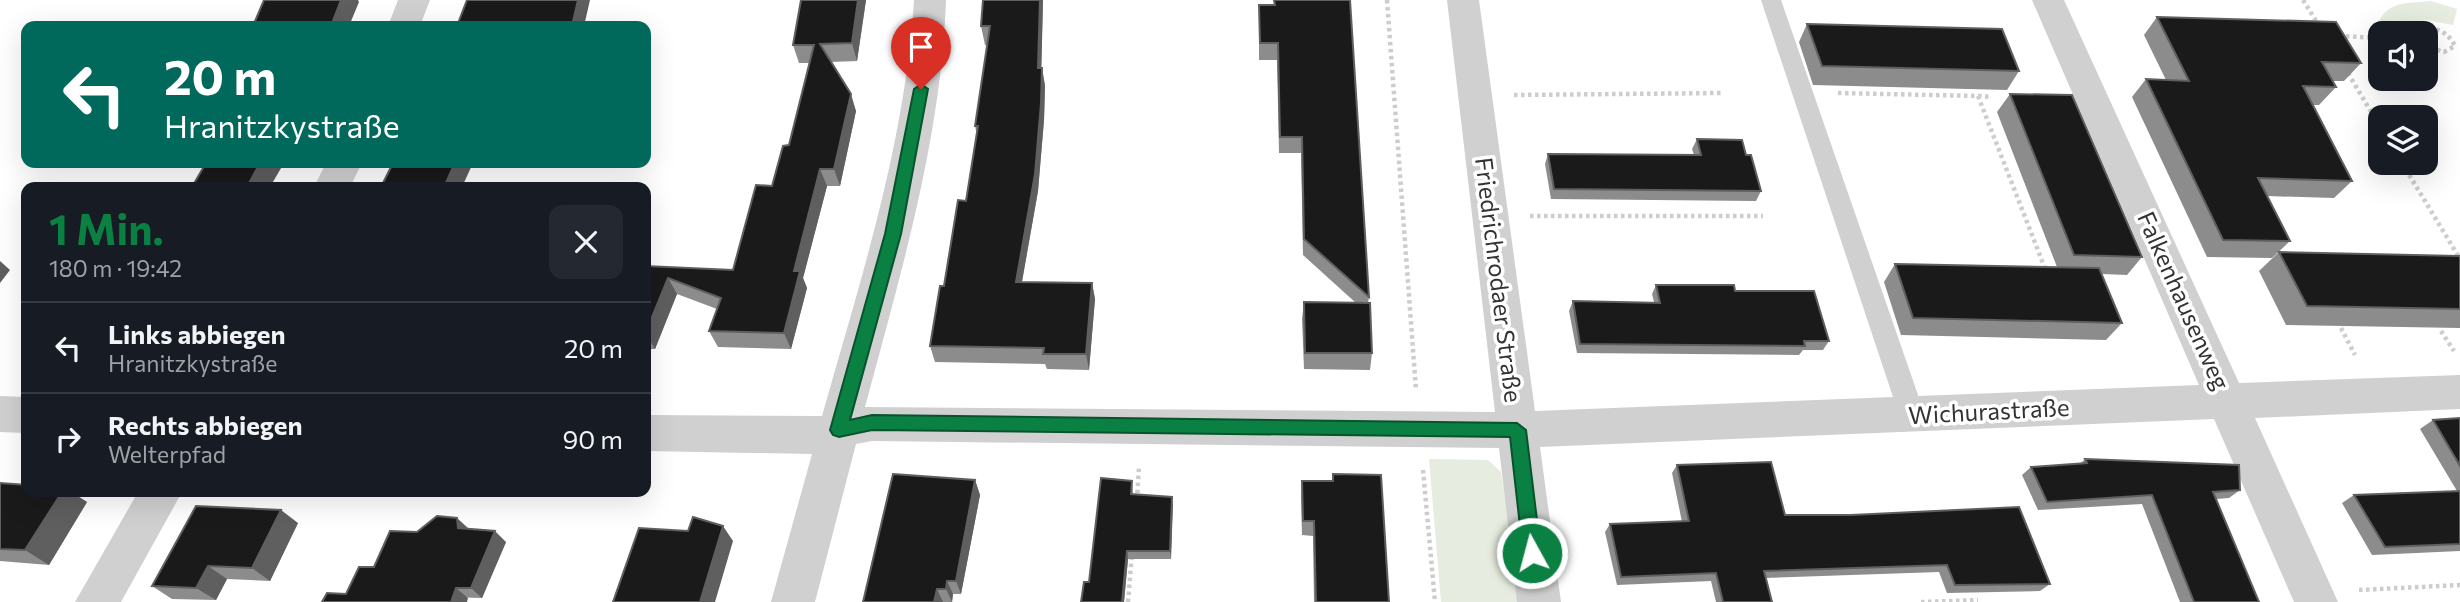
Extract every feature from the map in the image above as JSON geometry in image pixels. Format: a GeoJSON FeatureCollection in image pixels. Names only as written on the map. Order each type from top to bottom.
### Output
{"type":"FeatureCollection","features":[{"type":"Feature","properties":{"kind":"street"},"geometry":{"type":"LineString","coordinates":[[406,21],[414,0]]}},
{"type":"Feature","properties":{"kind":"street"},"geometry":{"type":"LineString","coordinates":[[793,602],[893,234],[911,155],[924,67],[930,0]]}},
{"type":"Feature","properties":{"kind":"street","name":"Friedrichrodaer Straße"},"geometry":{"type":"LineString","coordinates":[[1462,0],[1539,602]]}},
{"type":"Feature","properties":{"kind":"street","name":"Falkenhausenweg"},"geometry":{"type":"LineString","coordinates":[[2048,0],[2227,401],[2334,596]]}},
{"type":"Feature","properties":{"kind":"street","name":"Wichurastraße"},"geometry":{"type":"LineString","coordinates":[[651,433],[811,436],[872,423],[1517,430],[2460,392]]}},
{"type":"Feature","properties":{"kind":"street"},"geometry":{"type":"LineString","coordinates":[[0,414],[21,415]]}},
{"type":"Feature","properties":{"kind":"street"},"geometry":{"type":"LineString","coordinates":[[97,602],[157,497]]}},
{"type":"Feature","properties":{"kind":"lane"},"geometry":{"type":"LineString","coordinates":[[1771,0],[1912,415]]}},
{"type":"Feature","properties":{"kind":"path"},"geometry":{"type":"LineString","coordinates":[[1387,0],[1416,393]]}},
{"type":"Feature","properties":{"kind":"path"},"geometry":{"type":"LineString","coordinates":[[2303,0],[2320,27]]}},
{"type":"Feature","properties":{"kind":"path"},"geometry":{"type":"LineString","coordinates":[[2438,31],[2452,38],[2460,37]]}},
{"type":"Feature","properties":{"kind":"path"},"geometry":{"type":"LineString","coordinates":[[2325,36],[2368,38]]}},
{"type":"Feature","properties":{"kind":"path"},"geometry":{"type":"LineString","coordinates":[[2438,51],[2449,51],[2455,46],[2452,38]]}},
{"type":"Feature","properties":{"kind":"path"},"geometry":{"type":"LineString","coordinates":[[2346,70],[2368,107]]}},
{"type":"Feature","properties":{"kind":"path"},"geometry":{"type":"LineString","coordinates":[[1510,95],[1723,93]]}},
{"type":"Feature","properties":{"kind":"path"},"geometry":{"type":"LineString","coordinates":[[1832,93],[1991,97]]}},
{"type":"Feature","properties":{"kind":"path"},"geometry":{"type":"LineString","coordinates":[[1978,96],[2049,278]]}},
{"type":"Feature","properties":{"kind":"path"},"geometry":{"type":"LineString","coordinates":[[2409,175],[2460,259]]}},
{"type":"Feature","properties":{"kind":"path"},"geometry":{"type":"LineString","coordinates":[[1528,216],[1763,216]]}},
{"type":"Feature","properties":{"kind":"path"},"geometry":{"type":"LineString","coordinates":[[2341,328],[2359,361]]}},
{"type":"Feature","properties":{"kind":"path"},"geometry":{"type":"LineString","coordinates":[[2441,331],[2460,361]]}},
{"type":"Feature","properties":{"kind":"path"},"geometry":{"type":"LineString","coordinates":[[1136,513],[1140,461]]}},
{"type":"Feature","properties":{"kind":"path"},"geometry":{"type":"LineString","coordinates":[[1423,468],[1435,602]]}},
{"type":"Feature","properties":{"kind":"path"},"geometry":{"type":"LineString","coordinates":[[1128,602],[1132,551]]}},
{"type":"Feature","properties":{"kind":"path"},"geometry":{"type":"LineString","coordinates":[[2334,596],[2460,585]]}},
{"type":"Feature","properties":{"kind":"path"},"geometry":{"type":"LineString","coordinates":[[1921,602],[1978,600]]}},
{"type":"Feature","properties":{"kind":"shaded area"},"geometry":{"type":"Polygon","coordinates":[[[2431,1],[2457,9],[2453,25],[2426,20],[2379,21],[2391,8],[2431,1]]]}},
{"type":"Feature","properties":{"kind":"shaded area"},"geometry":{"type":"Polygon","coordinates":[[[1429,459],[1488,460],[1501,472],[1520,602],[1441,602],[1429,459]]]}},
{"type":"Feature","properties":{"kind":"building"},"geometry":{"type":"Polygon","coordinates":[[[264,0],[341,0],[333,21],[255,21],[264,0]]]}},
{"type":"Feature","properties":{"kind":"building"},"geometry":{"type":"Polygon","coordinates":[[[467,0],[578,0],[573,21],[459,21],[467,0]]]}},
{"type":"Feature","properties":{"kind":"building"},"geometry":{"type":"Polygon","coordinates":[[[801,0],[858,0],[852,43],[820,44],[851,94],[834,169],[820,169],[794,271],[800,271],[784,333],[709,331],[721,298],[668,278],[651,320],[651,266],[733,270],[756,185],[772,186],[783,146],[789,145],[814,45],[793,45],[801,0]]]}},
{"type":"Feature","properties":{"kind":"building"},"geometry":{"type":"Polygon","coordinates":[[[983,0],[1040,0],[1038,68],[1042,68],[1041,103],[1035,174],[1016,282],[1092,283],[1086,354],[1043,354],[1044,348],[930,346],[940,286],[944,286],[958,200],[966,201],[978,126],[975,126],[990,26],[981,26],[983,0]]]}},
{"type":"Feature","properties":{"kind":"building"},"geometry":{"type":"Polygon","coordinates":[[[1274,0],[1350,0],[1369,297],[1304,239],[1302,137],[1280,137],[1278,43],[1260,43],[1259,5],[1275,5],[1274,0]]]}},
{"type":"Feature","properties":{"kind":"building"},"geometry":{"type":"Polygon","coordinates":[[[2157,17],[2336,22],[2361,63],[2322,62],[2336,87],[2303,86],[2352,181],[2258,178],[2290,241],[2223,240],[2146,79],[2189,81],[2157,17]]]}},
{"type":"Feature","properties":{"kind":"building"},"geometry":{"type":"Polygon","coordinates":[[[1807,24],[2002,29],[2019,71],[1822,66],[1807,24]]]}},
{"type":"Feature","properties":{"kind":"building"},"geometry":{"type":"Polygon","coordinates":[[[2010,94],[2072,95],[2142,257],[2074,255],[2010,94]]]}},
{"type":"Feature","properties":{"kind":"building"},"geometry":{"type":"Polygon","coordinates":[[[1697,139],[1742,140],[1746,155],[1751,155],[1761,191],[1554,189],[1548,154],[1701,155],[1697,139]]]}},
{"type":"Feature","properties":{"kind":"building"},"geometry":{"type":"Polygon","coordinates":[[[203,168],[257,168],[250,182],[195,182],[203,168]]]}},
{"type":"Feature","properties":{"kind":"building"},"geometry":{"type":"Polygon","coordinates":[[[390,168],[453,168],[446,182],[384,182],[390,168]]]}},
{"type":"Feature","properties":{"kind":"building"},"geometry":{"type":"Polygon","coordinates":[[[2279,252],[2460,256],[2460,309],[2307,306],[2279,252]]]}},
{"type":"Feature","properties":{"kind":"building"},"geometry":{"type":"Polygon","coordinates":[[[1895,264],[2099,268],[2122,323],[1913,318],[1895,264]]]}},
{"type":"Feature","properties":{"kind":"building"},"geometry":{"type":"Polygon","coordinates":[[[1656,285],[1734,285],[1735,291],[1814,291],[1829,341],[1804,341],[1805,346],[1580,344],[1573,301],[1660,303],[1656,285]]]}},
{"type":"Feature","properties":{"kind":"building"},"geometry":{"type":"Polygon","coordinates":[[[1304,302],[1370,303],[1372,353],[1305,353],[1304,302]]]}},
{"type":"Feature","properties":{"kind":"building"},"geometry":{"type":"Polygon","coordinates":[[[2460,418],[2460,466],[2433,420],[2460,418]]]}},
{"type":"Feature","properties":{"kind":"building"},"geometry":{"type":"Polygon","coordinates":[[[2085,459],[2239,465],[2240,490],[2213,492],[2259,602],[2194,602],[2152,495],[2047,502],[2031,467],[2087,463],[2085,459]]]}},
{"type":"Feature","properties":{"kind":"building"},"geometry":{"type":"Polygon","coordinates":[[[1771,462],[1785,515],[1851,515],[2019,507],[2050,584],[1955,585],[1947,565],[1764,571],[1772,602],[1723,602],[1716,573],[1621,577],[1610,524],[1689,521],[1677,465],[1771,462]]]}},
{"type":"Feature","properties":{"kind":"building"},"geometry":{"type":"Polygon","coordinates":[[[893,474],[975,480],[956,581],[947,581],[946,589],[937,589],[934,602],[863,602],[893,474]]]}},
{"type":"Feature","properties":{"kind":"building"},"geometry":{"type":"Polygon","coordinates":[[[1333,474],[1381,475],[1389,602],[1316,602],[1314,521],[1303,521],[1302,481],[1333,481],[1333,474]]]}},
{"type":"Feature","properties":{"kind":"building"},"geometry":{"type":"Polygon","coordinates":[[[1101,478],[1132,481],[1131,494],[1172,497],[1170,551],[1127,551],[1122,602],[1081,602],[1084,582],[1089,582],[1101,478]]]}},
{"type":"Feature","properties":{"kind":"building"},"geometry":{"type":"Polygon","coordinates":[[[0,483],[21,485],[21,497],[59,497],[25,550],[0,549],[0,483]]]}},
{"type":"Feature","properties":{"kind":"building"},"geometry":{"type":"Polygon","coordinates":[[[2460,491],[2460,544],[2385,547],[2354,495],[2460,491]]]}},
{"type":"Feature","properties":{"kind":"building"},"geometry":{"type":"Polygon","coordinates":[[[196,506],[281,510],[252,568],[208,566],[196,588],[152,586],[196,506]]]}},
{"type":"Feature","properties":{"kind":"building"},"geometry":{"type":"Polygon","coordinates":[[[437,516],[457,518],[458,528],[495,531],[471,588],[456,588],[451,602],[322,602],[327,593],[346,594],[359,567],[374,567],[390,531],[417,532],[437,516]]]}},
{"type":"Feature","properties":{"kind":"building"},"geometry":{"type":"Polygon","coordinates":[[[693,517],[723,526],[700,602],[613,602],[639,528],[688,531],[693,517]]]}},
{"type":"Feature","properties":{"kind":"route"},"geometry":{"type":"LineString","coordinates":[[921,89],[911,155],[893,234],[839,430],[872,423],[1517,430],[1532,553]]}}]}
